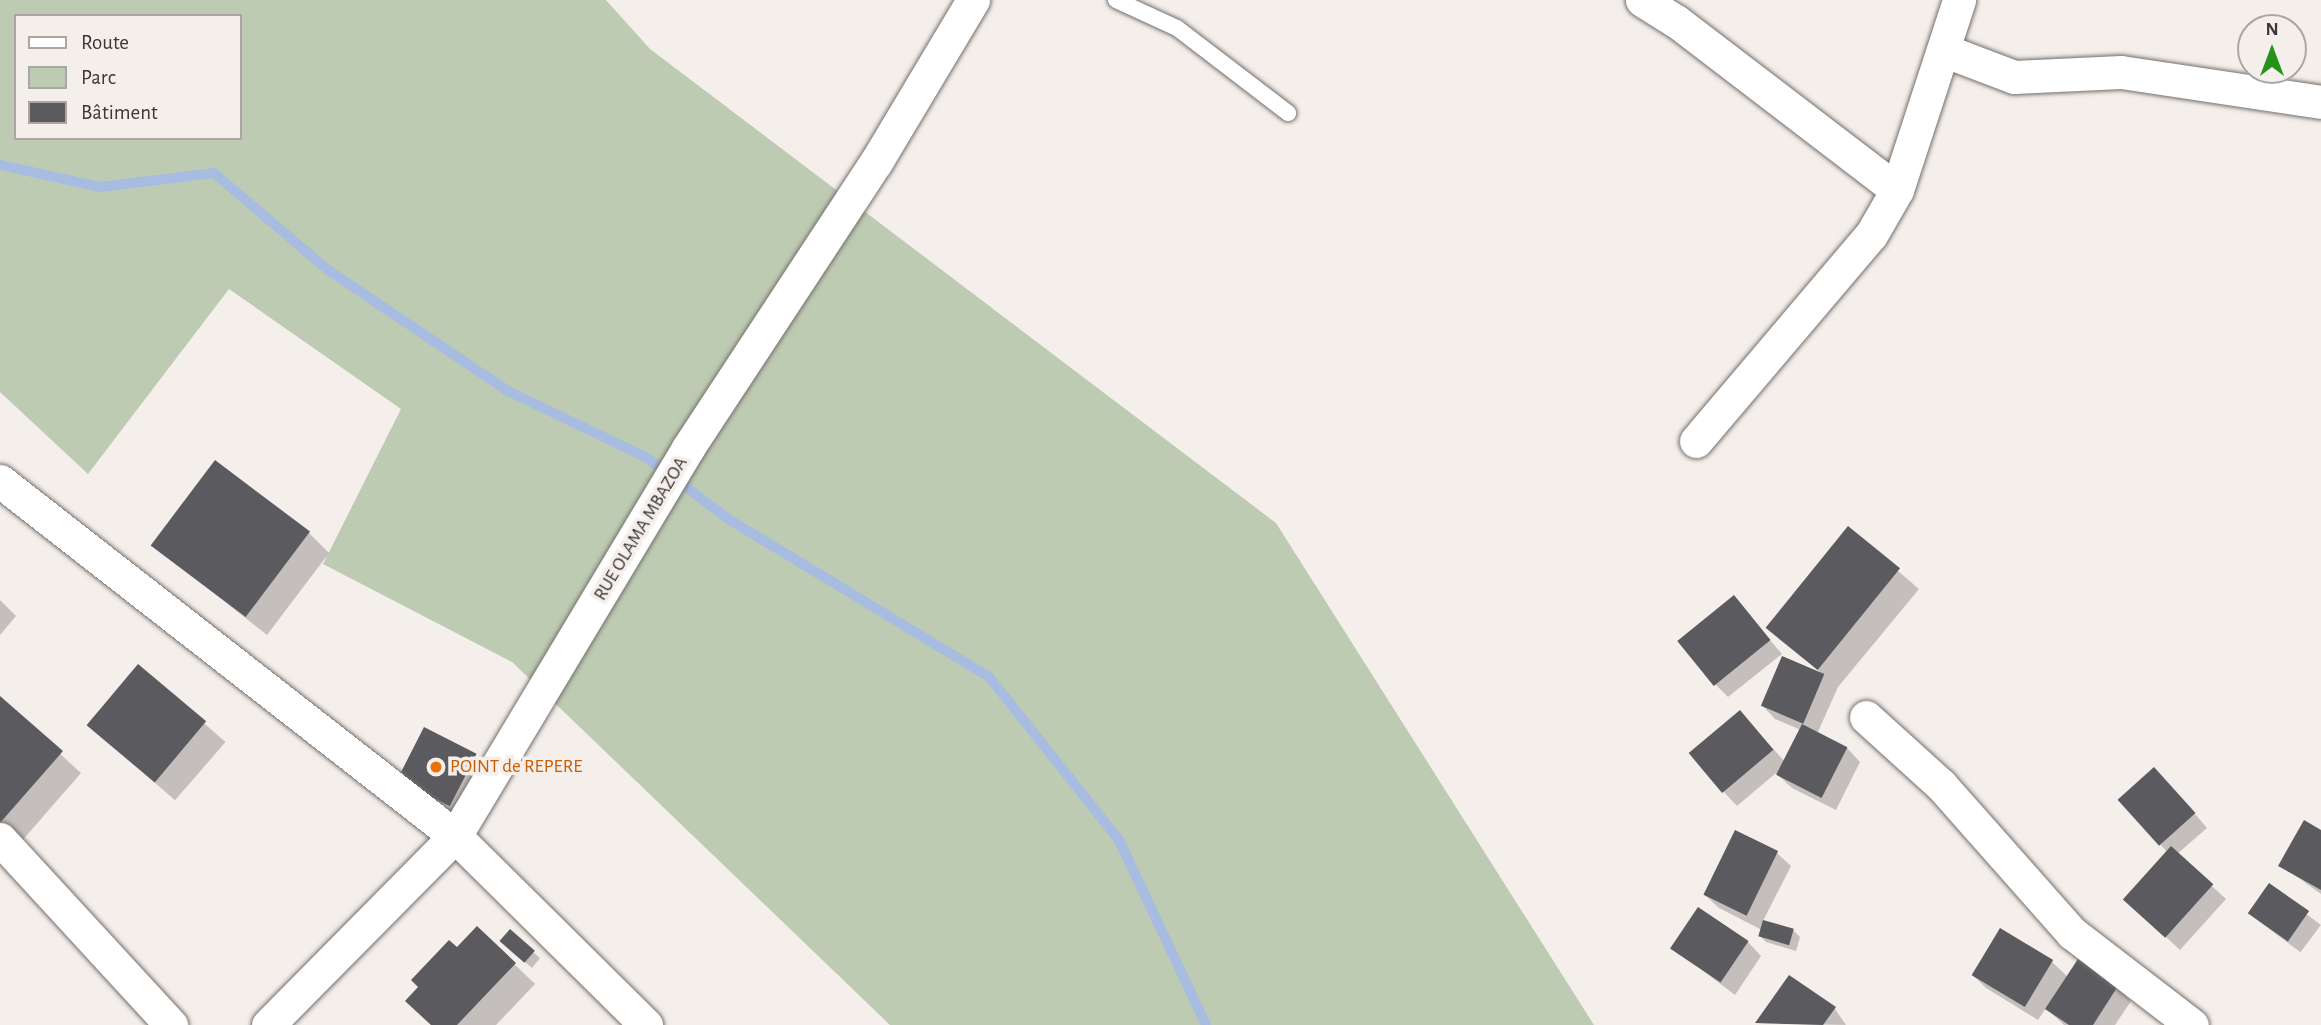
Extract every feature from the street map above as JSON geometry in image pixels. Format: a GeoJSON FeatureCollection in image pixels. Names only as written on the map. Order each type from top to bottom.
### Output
{"type":"FeatureCollection","features":[{"type":"Feature","properties":{"kind":"street","name":"RUE OLAMA MBAZOA"},"geometry":{"type":"LineString","coordinates":[[268,1025],[455,836],[635,541],[688,448],[876,162],[972,0]]}},
{"type":"Feature","properties":{"kind":"street"},"geometry":{"type":"LineString","coordinates":[[1642,0],[1676,21],[1897,190]]}},
{"type":"Feature","properties":{"kind":"street"},"geometry":{"type":"LineString","coordinates":[[1696,442],[1871,235],[1897,190],[1959,0]]}},
{"type":"Feature","properties":{"kind":"street"},"geometry":{"type":"LineString","coordinates":[[1943,50],[2014,77],[2121,72],[2321,103]]}},
{"type":"Feature","properties":{"kind":"street"},"geometry":{"type":"LineString","coordinates":[[0,481],[455,836],[646,1025]]}},
{"type":"Feature","properties":{"kind":"street"},"geometry":{"type":"LineString","coordinates":[[1866,717],[1941,785],[2072,933],[2192,1025]]}},
{"type":"Feature","properties":{"kind":"street"},"geometry":{"type":"LineString","coordinates":[[0,839],[172,1025]]}},
{"type":"Feature","properties":{"kind":"lane"},"geometry":{"type":"LineString","coordinates":[[1116,0],[1177,28],[1289,113]]}},
{"type":"Feature","properties":{"kind":"green space"},"geometry":{"type":"Polygon","coordinates":[[[0,0],[606,0],[650,49],[1276,523],[1594,1025],[890,1025],[512,662],[323,564],[401,409],[229,289],[88,474],[0,392],[0,0]]]}},
{"type":"Feature","properties":{"kind":"building"},"geometry":{"type":"Polygon","coordinates":[[[215,460],[310,532],[246,617],[151,545],[215,460]]]}},
{"type":"Feature","properties":{"kind":"building"},"geometry":{"type":"Polygon","coordinates":[[[1848,526],[1900,568],[1818,670],[1766,628],[1848,526]]]}},
{"type":"Feature","properties":{"kind":"building"},"geometry":{"type":"Polygon","coordinates":[[[1734,595],[1771,640],[1714,686],[1677,641],[1734,595]]]}},
{"type":"Feature","properties":{"kind":"building"},"geometry":{"type":"Polygon","coordinates":[[[1782,656],[1824,674],[1803,724],[1761,706],[1782,656]]]}},
{"type":"Feature","properties":{"kind":"building"},"geometry":{"type":"Polygon","coordinates":[[[138,664],[206,721],[155,782],[87,725],[138,664]]]}},
{"type":"Feature","properties":{"kind":"building"},"geometry":{"type":"Polygon","coordinates":[[[0,696],[63,751],[0,823],[0,696]]]}},
{"type":"Feature","properties":{"kind":"building"},"geometry":{"type":"Polygon","coordinates":[[[1740,710],[1773,750],[1722,793],[1689,753],[1740,710]]]}},
{"type":"Feature","properties":{"kind":"building"},"geometry":{"type":"Polygon","coordinates":[[[1802,724],[1847,747],[1822,798],[1776,775],[1802,724]]]}},
{"type":"Feature","properties":{"kind":"building","name":"POINT de REPERE"},"geometry":{"type":"Polygon","coordinates":[[[424,727],[477,754],[450,806],[397,780],[424,727]]]}},
{"type":"Feature","properties":{"kind":"building"},"geometry":{"type":"Polygon","coordinates":[[[2154,767],[2195,813],[2159,846],[2118,800],[2154,767]]]}},
{"type":"Feature","properties":{"kind":"building"},"geometry":{"type":"Polygon","coordinates":[[[2304,820],[2321,830],[2321,890],[2278,866],[2304,820]]]}},
{"type":"Feature","properties":{"kind":"building"},"geometry":{"type":"Polygon","coordinates":[[[1735,830],[1778,851],[1747,916],[1703,895],[1735,830]]]}},
{"type":"Feature","properties":{"kind":"building"},"geometry":{"type":"Polygon","coordinates":[[[2171,846],[2213,884],[2165,938],[2123,900],[2171,846]]]}},
{"type":"Feature","properties":{"kind":"building"},"geometry":{"type":"Polygon","coordinates":[[[2269,883],[2309,911],[2288,941],[2248,913],[2269,883]]]}},
{"type":"Feature","properties":{"kind":"building"},"geometry":{"type":"Polygon","coordinates":[[[1698,907],[1749,941],[1721,983],[1670,948],[1698,907]]]}},
{"type":"Feature","properties":{"kind":"building"},"geometry":{"type":"Polygon","coordinates":[[[1763,920],[1794,929],[1789,945],[1758,936],[1763,920]]]}},
{"type":"Feature","properties":{"kind":"building"},"geometry":{"type":"Polygon","coordinates":[[[477,926],[516,963],[457,1025],[431,1025],[405,1001],[418,987],[411,980],[449,940],[457,947],[477,926]]]}},
{"type":"Feature","properties":{"kind":"building"},"geometry":{"type":"Polygon","coordinates":[[[2000,928],[2053,960],[2025,1007],[1972,975],[2000,928]]]}},
{"type":"Feature","properties":{"kind":"building"},"geometry":{"type":"Polygon","coordinates":[[[510,929],[535,951],[524,963],[500,941],[510,929]]]}},
{"type":"Feature","properties":{"kind":"building"},"geometry":{"type":"Polygon","coordinates":[[[2078,959],[2118,986],[2093,1025],[2069,1025],[2045,1009],[2078,959]]]}},
{"type":"Feature","properties":{"kind":"building"},"geometry":{"type":"Polygon","coordinates":[[[1789,975],[1836,1007],[1823,1025],[1755,1023],[1789,975]]]}},
{"type":"Feature","properties":{"kind":"waterway"},"geometry":{"type":"LineString","coordinates":[[0,165],[100,187],[214,173],[328,270],[508,391],[647,458],[730,520],[989,677],[1119,840],[1206,1025]]}},
{"type":"Feature","properties":{"kind":"place","name":"POINT de REPERE"},"geometry":{"type":"Point","coordinates":[436,767]}}]}
